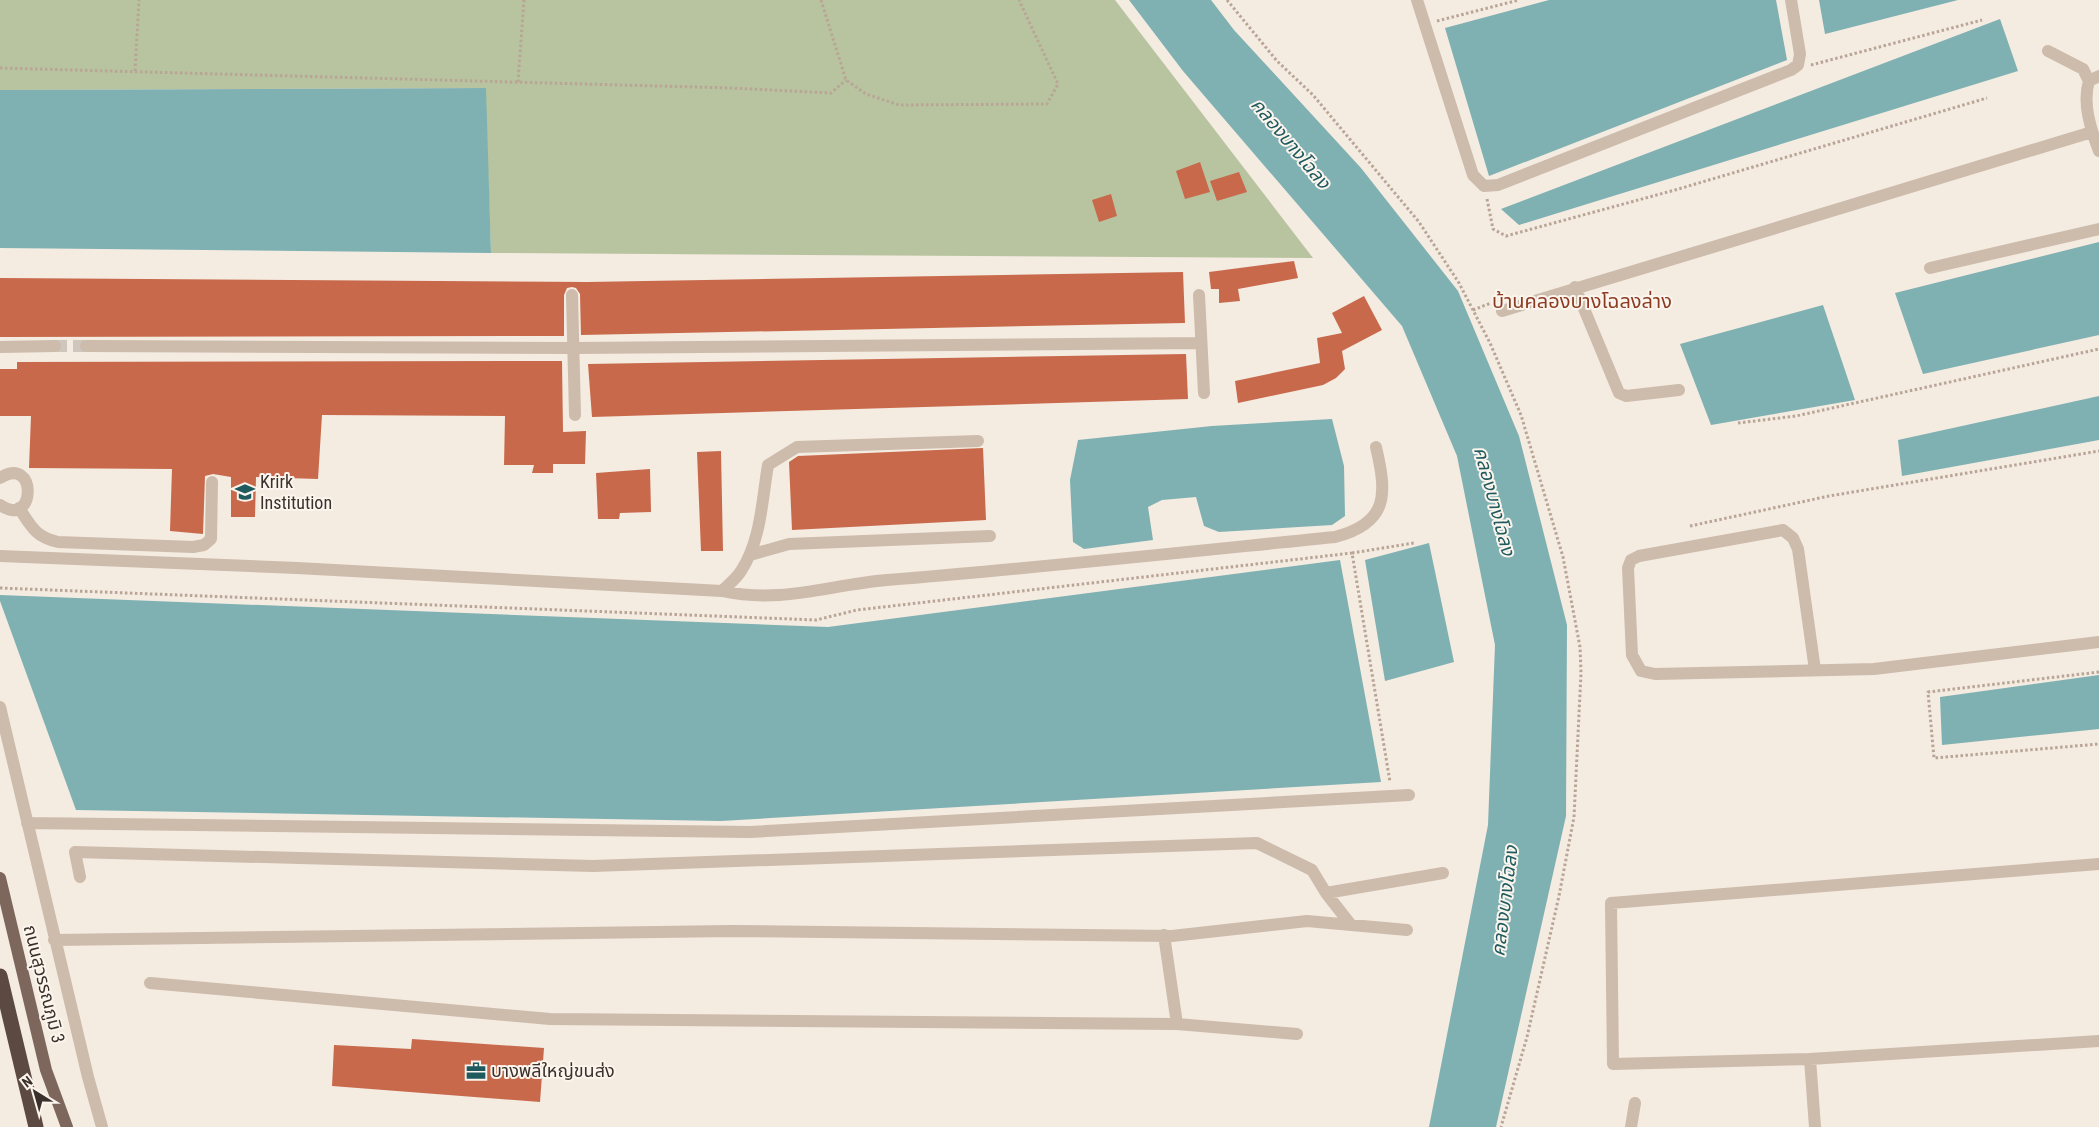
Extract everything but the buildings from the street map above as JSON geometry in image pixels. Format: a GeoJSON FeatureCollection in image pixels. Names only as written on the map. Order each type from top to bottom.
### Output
{"type":"FeatureCollection","features":[{"type":"Feature","properties":{"kind":"highway"},"geometry":{"type":"LineString","coordinates":[[0,976],[36,1127]]}},
{"type":"Feature","properties":{"kind":"main road","name":"ถนนสุวรรณภูมิ 3"},"geometry":{"type":"LineString","coordinates":[[0,878],[46,1070],[67,1127]]}},
{"type":"Feature","properties":{"kind":"main road"},"geometry":{"type":"LineString","coordinates":[[46,1070],[59,1127]]}},
{"type":"Feature","properties":{"kind":"street"},"geometry":{"type":"LineString","coordinates":[[1417,0],[1473,175],[1484,186],[1498,185],[1791,70],[1798,65],[1800,54],[1791,0]]}},
{"type":"Feature","properties":{"kind":"street"},"geometry":{"type":"LineString","coordinates":[[2048,51],[2083,69],[2094,78],[2085,92],[2092,132],[2099,151]]}},
{"type":"Feature","properties":{"kind":"street"},"geometry":{"type":"LineString","coordinates":[[1502,311],[1575,287],[2092,132]]}},
{"type":"Feature","properties":{"kind":"street"},"geometry":{"type":"LineString","coordinates":[[1930,268],[2099,229]]}},
{"type":"Feature","properties":{"kind":"street"},"geometry":{"type":"LineString","coordinates":[[1575,287],[1619,393],[1626,396],[1679,390]]}},
{"type":"Feature","properties":{"kind":"street"},"geometry":{"type":"LineString","coordinates":[[572,295],[575,415]]}},
{"type":"Feature","properties":{"kind":"street"},"geometry":{"type":"LineString","coordinates":[[1199,295],[1204,393]]}},
{"type":"Feature","properties":{"kind":"street"},"geometry":{"type":"LineString","coordinates":[[86,346],[574,348],[1201,343]]}},
{"type":"Feature","properties":{"kind":"street"},"geometry":{"type":"LineString","coordinates":[[0,346],[55,346]]}},
{"type":"Feature","properties":{"kind":"street"},"geometry":{"type":"LineString","coordinates":[[722,591],[740,573],[756,539],[768,465],[797,446],[978,441]]}},
{"type":"Feature","properties":{"kind":"street"},"geometry":{"type":"LineString","coordinates":[[0,556],[297,568],[722,591],[747,596],[775,596],[823,591],[864,582],[1080,564],[1336,538],[1362,527],[1372,519],[1379,508],[1384,493],[1376,447]]}},
{"type":"Feature","properties":{"kind":"street"},"geometry":{"type":"LineString","coordinates":[[0,478],[13,474],[23,478],[29,488],[28,500],[19,508],[7,509],[0,505]]}},
{"type":"Feature","properties":{"kind":"street"},"geometry":{"type":"LineString","coordinates":[[19,508],[36,533],[45,539],[58,542],[193,547],[204,545],[211,539],[212,482]]}},
{"type":"Feature","properties":{"kind":"street"},"geometry":{"type":"LineString","coordinates":[[1815,670],[1798,550],[1793,538],[1783,530],[1638,556],[1631,560],[1628,568],[1632,655],[1641,671],[1655,674],[1874,669],[2099,642]]}},
{"type":"Feature","properties":{"kind":"street"},"geometry":{"type":"LineString","coordinates":[[750,555],[789,544],[990,536]]}},
{"type":"Feature","properties":{"kind":"street"},"geometry":{"type":"LineString","coordinates":[[0,707],[54,940],[102,1127]]}},
{"type":"Feature","properties":{"kind":"street"},"geometry":{"type":"LineString","coordinates":[[27,823],[750,832],[1409,795]]}},
{"type":"Feature","properties":{"kind":"street"},"geometry":{"type":"LineString","coordinates":[[80,877],[75,852],[593,866],[1257,843],[1312,870],[1326,893],[1351,925]]}},
{"type":"Feature","properties":{"kind":"street"},"geometry":{"type":"LineString","coordinates":[[2099,864],[1611,903],[1613,1064],[1810,1058],[2099,1041]]}},
{"type":"Feature","properties":{"kind":"street"},"geometry":{"type":"LineString","coordinates":[[1326,893],[1443,873]]}},
{"type":"Feature","properties":{"kind":"street"},"geometry":{"type":"LineString","coordinates":[[54,940],[731,931],[1164,936],[1307,921],[1407,930]]}},
{"type":"Feature","properties":{"kind":"street"},"geometry":{"type":"LineString","coordinates":[[1164,936],[1177,1024]]}},
{"type":"Feature","properties":{"kind":"street"},"geometry":{"type":"LineString","coordinates":[[150,983],[550,1018],[1177,1024],[1297,1034]]}},
{"type":"Feature","properties":{"kind":"street"},"geometry":{"type":"LineString","coordinates":[[1810,1058],[1815,1127]]}},
{"type":"Feature","properties":{"kind":"street"},"geometry":{"type":"LineString","coordinates":[[1631,1127],[1635,1103]]}},
{"type":"Feature","properties":{"kind":"path"},"geometry":{"type":"LineString","coordinates":[[135,71],[139,0]]}},
{"type":"Feature","properties":{"kind":"path"},"geometry":{"type":"LineString","coordinates":[[518,82],[524,0]]}},
{"type":"Feature","properties":{"kind":"path"},"geometry":{"type":"LineString","coordinates":[[821,0],[846,80],[866,94],[899,105],[1047,104],[1058,84],[1019,0]]}},
{"type":"Feature","properties":{"kind":"path"},"geometry":{"type":"LineString","coordinates":[[1227,0],[1278,61],[1313,95],[1419,222],[1459,283],[1490,343],[1522,415],[1563,557],[1580,647],[1581,665],[1574,817],[1559,896],[1527,1037],[1501,1127]]}},
{"type":"Feature","properties":{"kind":"path"},"geometry":{"type":"LineString","coordinates":[[1424,24],[1520,0]]}},
{"type":"Feature","properties":{"kind":"path"},"geometry":{"type":"LineString","coordinates":[[1791,70],[1982,20]]}},
{"type":"Feature","properties":{"kind":"path"},"geometry":{"type":"LineString","coordinates":[[0,68],[518,82],[831,93],[846,80]]}},
{"type":"Feature","properties":{"kind":"path"},"geometry":{"type":"LineString","coordinates":[[1484,186],[1493,230],[1506,236],[1675,190],[1987,98]]}},
{"type":"Feature","properties":{"kind":"path"},"geometry":{"type":"LineString","coordinates":[[1738,423],[1796,416],[2099,349]]}},
{"type":"Feature","properties":{"kind":"path"},"geometry":{"type":"LineString","coordinates":[[1690,526],[1829,496],[2099,451]]}},
{"type":"Feature","properties":{"kind":"path"},"geometry":{"type":"LineString","coordinates":[[1352,553],[1414,543]]}},
{"type":"Feature","properties":{"kind":"path"},"geometry":{"type":"LineString","coordinates":[[2099,672],[1928,692],[1934,758],[2099,744]]}},
{"type":"Feature","properties":{"kind":"green space"},"geometry":{"type":"Polygon","coordinates":[[[0,0],[1115,0],[1313,258],[491,253],[485,88],[0,90],[0,0]]]}},
{"type":"Feature","properties":{"kind":"water","name":"คลองบางโฉลง"},"geometry":{"type":"Polygon","coordinates":[[[1129,0],[1211,0],[1234,30],[1361,168],[1458,291],[1519,436],[1567,625],[1566,816],[1496,1127],[1429,1127],[1488,825],[1495,645],[1457,456],[1402,326],[1183,71],[1129,0]]]}},
{"type":"Feature","properties":{"kind":"water"},"geometry":{"type":"Polygon","coordinates":[[[1549,0],[1776,0],[1787,60],[1489,176],[1445,28],[1549,0]]]}},
{"type":"Feature","properties":{"kind":"water"},"geometry":{"type":"Polygon","coordinates":[[[1819,0],[1958,0],[1825,34],[1819,0]]]}},
{"type":"Feature","properties":{"kind":"water"},"geometry":{"type":"Polygon","coordinates":[[[2000,19],[2018,71],[1519,225],[1501,209],[2000,19]]]}},
{"type":"Feature","properties":{"kind":"water"},"geometry":{"type":"Polygon","coordinates":[[[486,88],[491,253],[0,248],[0,90],[486,88]]]}},
{"type":"Feature","properties":{"kind":"water"},"geometry":{"type":"Polygon","coordinates":[[[2099,242],[2099,335],[1923,374],[1895,293],[2099,242]]]}},
{"type":"Feature","properties":{"kind":"water"},"geometry":{"type":"Polygon","coordinates":[[[1823,305],[1855,400],[1711,425],[1680,344],[1823,305]]]}},
{"type":"Feature","properties":{"kind":"water"},"geometry":{"type":"Polygon","coordinates":[[[2099,396],[2099,440],[1902,476],[1898,440],[2099,396]]]}},
{"type":"Feature","properties":{"kind":"water"},"geometry":{"type":"Polygon","coordinates":[[[1332,419],[1344,466],[1345,516],[1332,525],[1219,532],[1204,526],[1196,497],[1162,500],[1148,507],[1153,540],[1084,549],[1073,542],[1070,480],[1078,440],[1212,426],[1332,419]]]}},
{"type":"Feature","properties":{"kind":"water"},"geometry":{"type":"Polygon","coordinates":[[[1429,543],[1454,662],[1385,681],[1365,560],[1429,543]]]}},
{"type":"Feature","properties":{"kind":"water"},"geometry":{"type":"Polygon","coordinates":[[[1340,560],[1381,782],[721,821],[76,810],[0,601],[0,595],[828,627],[1340,560]]]}},
{"type":"Feature","properties":{"kind":"water"},"geometry":{"type":"Polygon","coordinates":[[[2099,675],[2099,729],[1942,745],[1940,697],[2099,675]]]}},
{"type":"Feature","properties":{"kind":"tunnel"},"geometry":{"type":"LineString","coordinates":[[55,346],[86,346]]}},
{"type":"Feature","properties":{"kind":"place","name":"Krirk Institution"},"geometry":{"type":"Point","coordinates":[245,492]}},
{"type":"Feature","properties":{"kind":"place","name":"บางพลีใหญ่ขนส่ง"},"geometry":{"type":"Point","coordinates":[476,1071]}},
{"type":"Feature","properties":{"kind":"district","name":"บ้านคลองบางโฉลงล่าง"},"geometry":{"type":"Point","coordinates":[1582,301]}}]}
